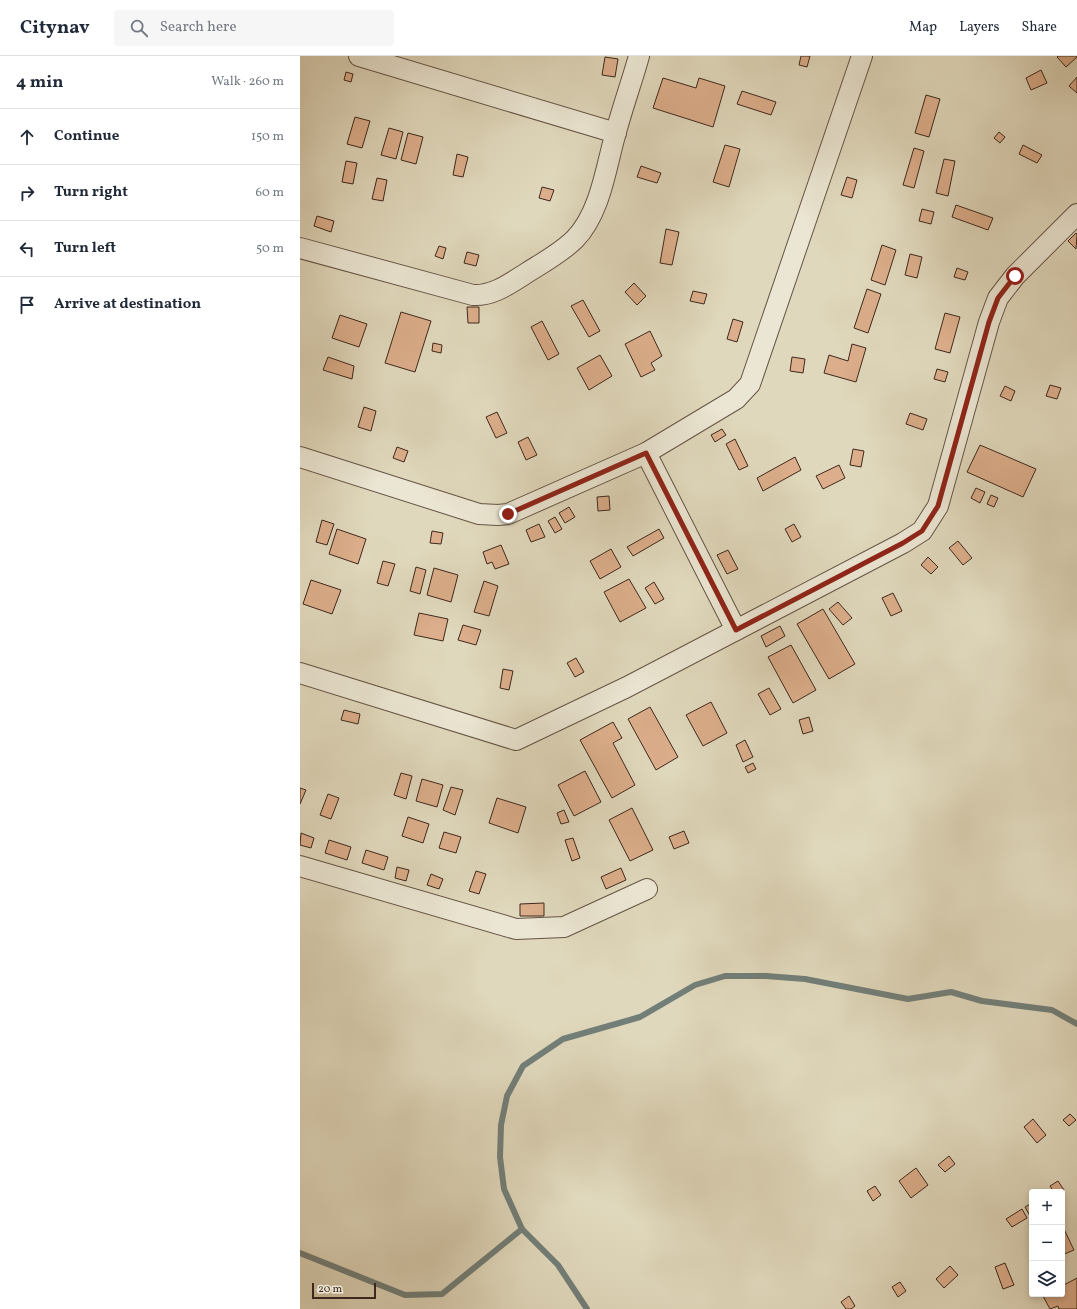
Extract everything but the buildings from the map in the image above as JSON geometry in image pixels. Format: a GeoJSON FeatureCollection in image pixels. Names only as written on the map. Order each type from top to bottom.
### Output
{"type":"FeatureCollection","features":[{"type":"Feature","properties":{"kind":"street"},"geometry":{"type":"LineString","coordinates":[[359,56],[616,133]]}},
{"type":"Feature","properties":{"kind":"street"},"geometry":{"type":"LineString","coordinates":[[300,248],[473,295],[488,294],[499,290],[556,254],[576,238],[598,201],[639,56]]}},
{"type":"Feature","properties":{"kind":"street"},"geometry":{"type":"LineString","coordinates":[[300,457],[479,514],[508,514],[646,453],[736,399],[750,384],[862,56]]}},
{"type":"Feature","properties":{"kind":"street"},"geometry":{"type":"LineString","coordinates":[[300,673],[516,740],[627,687],[903,543],[922,531],[938,506],[989,322],[998,298],[1015,276],[1077,214]]}},
{"type":"Feature","properties":{"kind":"street"},"geometry":{"type":"LineString","coordinates":[[646,453],[736,630]]}},
{"type":"Feature","properties":{"kind":"street"},"geometry":{"type":"LineString","coordinates":[[300,866],[516,928],[564,927],[648,889]]}},
{"type":"Feature","properties":{"kind":"waterway"},"geometry":{"type":"LineString","coordinates":[[587,1309],[558,1265],[522,1229],[504,1189],[500,1157],[501,1125],[507,1096],[523,1066],[563,1039],[640,1017],[695,985],[725,976],[766,976],[805,979],[908,999],[951,992],[982,1001],[1052,1010],[1077,1024]]}},
{"type":"Feature","properties":{"kind":"waterway"},"geometry":{"type":"LineString","coordinates":[[300,1253],[405,1295],[442,1294],[522,1229]]}},
{"type":"Feature","properties":{"kind":"route"},"geometry":{"type":"LineString","coordinates":[[508,514],[646,453],[736,630],[903,543],[922,531],[938,506],[948,475],[989,322],[998,298],[1015,276]]}}]}
